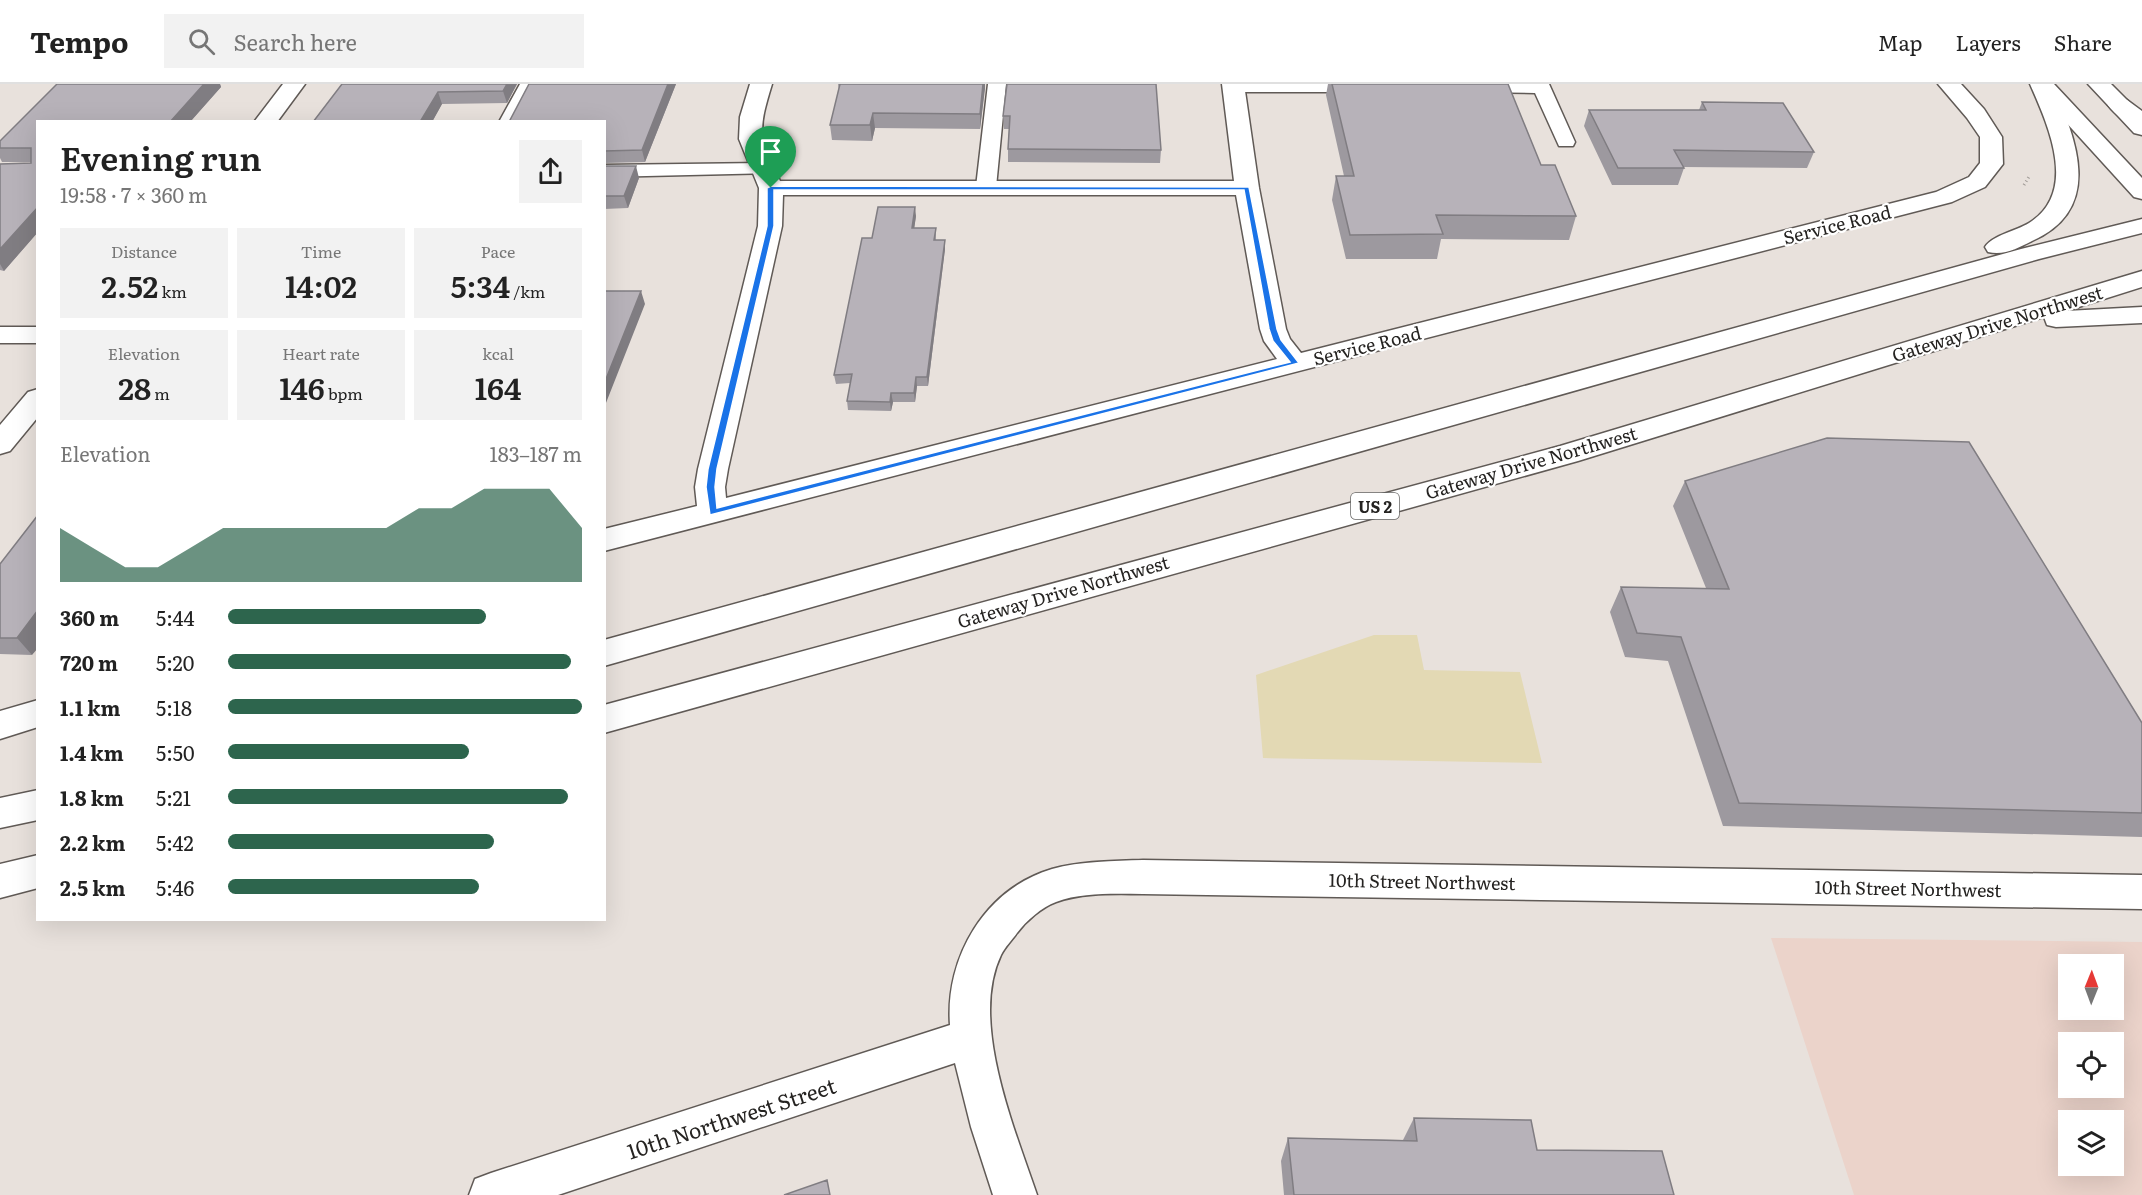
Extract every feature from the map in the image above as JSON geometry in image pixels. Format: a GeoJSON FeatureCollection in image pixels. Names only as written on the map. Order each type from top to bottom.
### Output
{"type":"FeatureCollection","features":[{"type":"Feature","properties":{"kind":"main road"},"geometry":{"type":"LineString","coordinates":[[267,120],[294,84]]}},
{"type":"Feature","properties":{"kind":"main road"},"geometry":{"type":"LineString","coordinates":[[713,513],[710,487],[713,469],[770,226],[767,179],[750,139],[750,128],[761,84]]}},
{"type":"Feature","properties":{"kind":"main road","name":"Service Road"},"geometry":{"type":"LineString","coordinates":[[606,540],[1944,197],[1977,182],[1992,164],[1991,136],[1976,114],[1949,84]]}},
{"type":"Feature","properties":{"kind":"main road"},"geometry":{"type":"LineString","coordinates":[[2041,84],[2142,192]]}},
{"type":"Feature","properties":{"kind":"main road"},"geometry":{"type":"LineString","coordinates":[[1896,292],[2032,231],[2053,216],[2063,196],[2070,169],[2063,134],[2041,84]]}},
{"type":"Feature","properties":{"kind":"main road"},"geometry":{"type":"LineString","coordinates":[[2099,84],[2142,128]]}},
{"type":"Feature","properties":{"kind":"main road"},"geometry":{"type":"LineString","coordinates":[[1234,86],[1247,188],[1273,329],[1277,341],[1295,363]]}},
{"type":"Feature","properties":{"kind":"main road"},"geometry":{"type":"LineString","coordinates":[[2120,105],[2142,121]]}},
{"type":"Feature","properties":{"kind":"main road"},"geometry":{"type":"LineString","coordinates":[[767,179],[986,188],[1247,188]]}},
{"type":"Feature","properties":{"kind":"main road"},"geometry":{"type":"LineString","coordinates":[[606,652],[2030,254],[2142,226]]}},
{"type":"Feature","properties":{"kind":"main road","name":"Gateway Drive Northwest"},"geometry":{"type":"LineString","coordinates":[[606,718],[1568,454],[2142,279]]}},
{"type":"Feature","properties":{"kind":"main road"},"geometry":{"type":"LineString","coordinates":[[1960,334],[2048,320],[2142,315]]}},
{"type":"Feature","properties":{"kind":"main road"},"geometry":{"type":"LineString","coordinates":[[0,335],[36,335]]}},
{"type":"Feature","properties":{"kind":"main road"},"geometry":{"type":"LineString","coordinates":[[0,444],[36,400]]}},
{"type":"Feature","properties":{"kind":"main road"},"geometry":{"type":"LineString","coordinates":[[0,725],[36,714]]}},
{"type":"Feature","properties":{"kind":"main road"},"geometry":{"type":"LineString","coordinates":[[0,813],[36,805]]}},
{"type":"Feature","properties":{"kind":"main road"},"geometry":{"type":"LineString","coordinates":[[0,881],[36,872]]}},
{"type":"Feature","properties":{"kind":"main road","name":"10th Street Northwest"},"geometry":{"type":"LineString","coordinates":[[1015,1195],[982,1092],[971,1038],[971,989],[980,954],[996,926],[1023,901],[1050,887],[1089,879],[1143,877],[2142,892]]}},
{"type":"Feature","properties":{"kind":"main road","name":"10th Northwest Street"},"geometry":{"type":"LineString","coordinates":[[491,1195],[971,1038]]}},
{"type":"Feature","properties":{"kind":"lane"},"geometry":{"type":"LineString","coordinates":[[509,120],[529,84]]}},
{"type":"Feature","properties":{"kind":"lane"},"geometry":{"type":"LineString","coordinates":[[986,188],[997,84]]}},
{"type":"Feature","properties":{"kind":"lane"},"geometry":{"type":"LineString","coordinates":[[1234,86],[1388,87]]}},
{"type":"Feature","properties":{"kind":"lane"},"geometry":{"type":"LineString","coordinates":[[1458,87],[1540,86],[1566,142]]}},
{"type":"Feature","properties":{"kind":"lane"},"geometry":{"type":"LineString","coordinates":[[606,171],[767,179]]}},
{"type":"Feature","properties":{"kind":"shaded area"},"geometry":{"type":"Polygon","coordinates":[[[1771,938],[2142,942],[2142,1195],[1854,1195],[1771,938]]]}},
{"type":"Feature","properties":{"kind":"sand"},"geometry":{"type":"Polygon","coordinates":[[[1374,635],[1417,635],[1424,670],[1520,672],[1542,763],[1263,758],[1256,675],[1374,635]]]}},
{"type":"Feature","properties":{"kind":"building"},"geometry":{"type":"Polygon","coordinates":[[[57,84],[204,84],[172,120],[36,120],[36,209],[0,249],[0,164],[31,163],[31,148],[0,148],[0,141],[57,84]]]}},
{"type":"Feature","properties":{"kind":"building"},"geometry":{"type":"Polygon","coordinates":[[[342,84],[507,84],[503,91],[438,92],[421,120],[315,120],[342,84]]]}},
{"type":"Feature","properties":{"kind":"building"},"geometry":{"type":"Polygon","coordinates":[[[529,84],[668,84],[642,150],[606,151],[606,120],[510,120],[529,84]]]}},
{"type":"Feature","properties":{"kind":"building"},"geometry":{"type":"Polygon","coordinates":[[[840,84],[983,84],[980,114],[873,113],[870,125],[830,125],[840,84]]]}},
{"type":"Feature","properties":{"kind":"building"},"geometry":{"type":"Polygon","coordinates":[[[1007,84],[1156,84],[1161,150],[1008,149],[1010,116],[1003,116],[1007,84]]]}},
{"type":"Feature","properties":{"kind":"building"},"geometry":{"type":"Polygon","coordinates":[[[1332,84],[1508,84],[1541,165],[1555,165],[1576,216],[1436,215],[1443,234],[1350,235],[1336,176],[1354,176],[1332,84]]]}},
{"type":"Feature","properties":{"kind":"building"},"geometry":{"type":"Polygon","coordinates":[[[1702,102],[1783,103],[1814,152],[1674,150],[1684,168],[1618,168],[1589,110],[1706,110],[1702,102]]]}},
{"type":"Feature","properties":{"kind":"building"},"geometry":{"type":"Polygon","coordinates":[[[606,166],[636,166],[624,196],[606,196],[606,166]]]}},
{"type":"Feature","properties":{"kind":"building"},"geometry":{"type":"Polygon","coordinates":[[[878,207],[915,207],[912,228],[936,228],[934,240],[945,240],[927,377],[916,377],[914,393],[891,393],[890,402],[847,401],[852,374],[834,375],[862,238],[872,238],[878,207]]]}},
{"type":"Feature","properties":{"kind":"building"},"geometry":{"type":"Polygon","coordinates":[[[606,291],[641,291],[606,379],[606,291]]]}},
{"type":"Feature","properties":{"kind":"building"},"geometry":{"type":"Polygon","coordinates":[[[1827,438],[1969,442],[2142,723],[2142,813],[1739,803],[1681,637],[1637,633],[1621,587],[1729,589],[1685,481],[1827,438]]]}},
{"type":"Feature","properties":{"kind":"building"},"geometry":{"type":"Polygon","coordinates":[[[36,518],[36,613],[17,638],[0,638],[0,564],[36,518]]]}},
{"type":"Feature","properties":{"kind":"building"},"geometry":{"type":"Polygon","coordinates":[[[1414,1118],[1531,1120],[1537,1150],[1662,1151],[1674,1195],[1294,1195],[1288,1138],[1417,1141],[1414,1118]]]}},
{"type":"Feature","properties":{"kind":"building"},"geometry":{"type":"Polygon","coordinates":[[[827,1180],[830,1195],[784,1195],[827,1180]]]}},
{"type":"Feature","properties":{"kind":"route"},"geometry":{"type":"LineString","coordinates":[[771,188],[1247,188],[1273,329],[1277,341],[1295,363],[713,513],[710,487],[713,469],[770,226],[771,188]]}}]}
